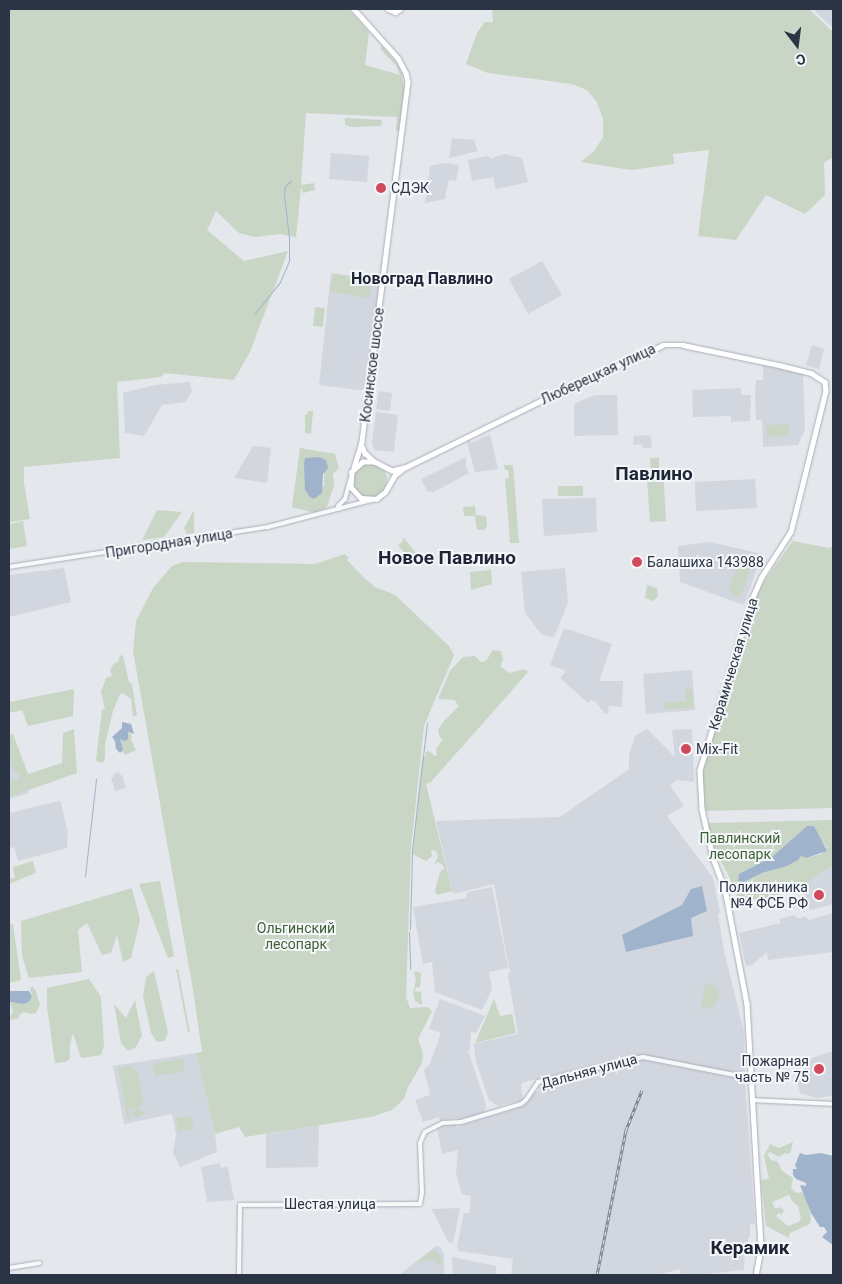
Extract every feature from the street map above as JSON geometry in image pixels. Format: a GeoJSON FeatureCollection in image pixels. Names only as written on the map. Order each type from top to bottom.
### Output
{"type":"FeatureCollection","features":[{"type":"Feature","properties":{"kind":"main road","name":"Косинское шоссе"},"geometry":{"type":"LineString","coordinates":[[354,9],[398,58],[406,73],[408,82],[362,442],[354,469]]}},
{"type":"Feature","properties":{"kind":"main road"},"geometry":{"type":"LineString","coordinates":[[389,10],[395,12],[400,9]]}},
{"type":"Feature","properties":{"kind":"main road","name":"Люберецкая улица"},"geometry":{"type":"LineString","coordinates":[[404,468],[564,390],[663,345],[692,347],[804,371],[820,377],[825,382],[827,389]]}},
{"type":"Feature","properties":{"kind":"main road","name":"Керамическая улица"},"geometry":{"type":"LineString","coordinates":[[756,1275],[761,1248],[747,1004],[725,889],[713,858],[702,809],[700,770],[753,597],[762,577],[791,532],[827,389]]}},
{"type":"Feature","properties":{"kind":"main road","name":"Косинское шоссе"},"geometry":{"type":"LineString","coordinates":[[362,442],[367,455],[379,464]]}},
{"type":"Feature","properties":{"kind":"main road"},"geometry":{"type":"LineString","coordinates":[[363,462],[379,464],[392,471],[404,468],[395,475],[382,495],[372,500],[361,498],[355,494],[350,480],[354,469],[363,462]]}},
{"type":"Feature","properties":{"kind":"main road"},"geometry":{"type":"LineString","coordinates":[[379,464],[388,474],[388,486]]}},
{"type":"Feature","properties":{"kind":"street"},"geometry":{"type":"LineString","coordinates":[[328,511],[339,506],[345,499],[350,480]]}},
{"type":"Feature","properties":{"kind":"street","name":"Пригородная улица"},"geometry":{"type":"LineString","coordinates":[[9,567],[268,528],[372,500]]}},
{"type":"Feature","properties":{"kind":"street","name":"Дальняя улица"},"geometry":{"type":"LineString","coordinates":[[420,1204],[422,1193],[420,1143],[424,1132],[443,1123],[461,1122],[521,1104],[538,1082],[643,1057],[750,1078]]}},
{"type":"Feature","properties":{"kind":"street"},"geometry":{"type":"LineString","coordinates":[[752,1100],[833,1104]]}},
{"type":"Feature","properties":{"kind":"street","name":"Шестая улица"},"geometry":{"type":"LineString","coordinates":[[239,1275],[240,1205],[420,1204]]}},
{"type":"Feature","properties":{"kind":"street"},"geometry":{"type":"LineString","coordinates":[[9,1268],[40,1263]]}},
{"type":"Feature","properties":{"kind":"shaded area"},"geometry":{"type":"Polygon","coordinates":[[[813,9],[833,9],[833,28],[813,9]]]}},
{"type":"Feature","properties":{"kind":"shaded area"},"geometry":{"type":"Polygon","coordinates":[[[452,138],[474,140],[478,151],[449,158],[452,138]]]}},
{"type":"Feature","properties":{"kind":"shaded area"},"geometry":{"type":"Polygon","coordinates":[[[331,153],[369,156],[367,182],[329,179],[331,153]]]}},
{"type":"Feature","properties":{"kind":"shaded area"},"geometry":{"type":"Polygon","coordinates":[[[504,154],[522,158],[528,182],[496,189],[493,177],[472,181],[468,160],[489,156],[490,159],[504,154]]]}},
{"type":"Feature","properties":{"kind":"shaded area"},"geometry":{"type":"Polygon","coordinates":[[[445,163],[459,165],[456,181],[449,180],[445,199],[425,203],[430,166],[445,163]]]}},
{"type":"Feature","properties":{"kind":"shaded area"},"geometry":{"type":"Polygon","coordinates":[[[542,261],[562,295],[528,314],[509,279],[542,261]]]}},
{"type":"Feature","properties":{"kind":"shaded area"},"geometry":{"type":"Polygon","coordinates":[[[331,273],[380,280],[367,391],[319,385],[331,273]]]}},
{"type":"Feature","properties":{"kind":"shaded area"},"geometry":{"type":"Polygon","coordinates":[[[812,345],[824,349],[819,369],[806,365],[812,345]]]}},
{"type":"Feature","properties":{"kind":"shaded area"},"geometry":{"type":"Polygon","coordinates":[[[763,365],[803,374],[805,429],[798,445],[763,447],[762,420],[756,420],[755,393],[756,380],[763,380],[763,365]]]}},
{"type":"Feature","properties":{"kind":"shaded area"},"geometry":{"type":"Polygon","coordinates":[[[190,382],[192,391],[185,402],[162,405],[144,436],[125,433],[123,393],[155,385],[190,382]]]}},
{"type":"Feature","properties":{"kind":"shaded area"},"geometry":{"type":"Polygon","coordinates":[[[740,388],[742,395],[751,395],[750,421],[731,422],[731,416],[693,417],[692,390],[740,388]]]}},
{"type":"Feature","properties":{"kind":"shaded area"},"geometry":{"type":"Polygon","coordinates":[[[379,391],[392,393],[390,411],[376,409],[379,391]]]}},
{"type":"Feature","properties":{"kind":"shaded area"},"geometry":{"type":"Polygon","coordinates":[[[595,395],[617,395],[618,435],[574,436],[574,404],[595,395]]]}},
{"type":"Feature","properties":{"kind":"shaded area"},"geometry":{"type":"Polygon","coordinates":[[[376,412],[398,415],[394,452],[375,450],[372,444],[376,412]]]}},
{"type":"Feature","properties":{"kind":"shaded area"},"geometry":{"type":"Polygon","coordinates":[[[490,434],[498,469],[475,472],[467,442],[470,440],[471,443],[490,434]]]}},
{"type":"Feature","properties":{"kind":"shaded area"},"geometry":{"type":"Polygon","coordinates":[[[648,435],[651,438],[652,448],[643,448],[642,444],[633,445],[634,436],[648,435]]]}},
{"type":"Feature","properties":{"kind":"shaded area"},"geometry":{"type":"Polygon","coordinates":[[[253,446],[271,448],[267,483],[234,478],[253,446]]]}},
{"type":"Feature","properties":{"kind":"shaded area"},"geometry":{"type":"Polygon","coordinates":[[[466,457],[466,467],[469,473],[432,493],[431,491],[428,492],[421,479],[466,457]]]}},
{"type":"Feature","properties":{"kind":"shaded area"},"geometry":{"type":"Polygon","coordinates":[[[755,479],[757,508],[696,511],[695,482],[755,479]]]}},
{"type":"Feature","properties":{"kind":"shaded area"},"geometry":{"type":"Polygon","coordinates":[[[596,498],[597,532],[544,536],[542,499],[596,498]]]}},
{"type":"Feature","properties":{"kind":"shaded area"},"geometry":{"type":"Polygon","coordinates":[[[710,542],[762,554],[744,605],[680,582],[678,546],[710,542]]]}},
{"type":"Feature","properties":{"kind":"shaded area"},"geometry":{"type":"Polygon","coordinates":[[[64,568],[71,602],[9,617],[9,575],[64,568]]]}},
{"type":"Feature","properties":{"kind":"shaded area"},"geometry":{"type":"Polygon","coordinates":[[[565,568],[568,603],[554,637],[542,635],[525,613],[521,572],[565,568]]]}},
{"type":"Feature","properties":{"kind":"shaded area"},"geometry":{"type":"Polygon","coordinates":[[[564,628],[612,644],[599,681],[623,681],[622,707],[608,706],[609,713],[605,714],[595,701],[590,700],[588,703],[560,678],[566,671],[550,665],[564,628]]]}},
{"type":"Feature","properties":{"kind":"shaded area"},"geometry":{"type":"Polygon","coordinates":[[[692,670],[695,710],[646,714],[643,674],[692,670]]]}},
{"type":"Feature","properties":{"kind":"shaded area"},"geometry":{"type":"Polygon","coordinates":[[[647,729],[675,757],[672,730],[692,729],[694,782],[677,780],[670,785],[684,806],[667,816],[713,878],[720,913],[718,914],[724,951],[744,1032],[745,1075],[639,1055],[524,1082],[521,1084],[523,1100],[498,1106],[489,1100],[476,1062],[474,1044],[518,1034],[508,975],[511,970],[509,969],[494,884],[453,894],[436,821],[560,817],[629,769],[629,754],[635,736],[647,729]]]}},
{"type":"Feature","properties":{"kind":"shaded area"},"geometry":{"type":"Polygon","coordinates":[[[9,734],[29,793],[9,799],[9,734]]]}},
{"type":"Feature","properties":{"kind":"shaded area"},"geometry":{"type":"Polygon","coordinates":[[[119,772],[122,775],[126,788],[115,791],[111,778],[114,777],[113,774],[119,772]]]}},
{"type":"Feature","properties":{"kind":"shaded area"},"geometry":{"type":"Polygon","coordinates":[[[61,802],[68,833],[67,848],[18,861],[14,847],[9,848],[9,813],[61,802]]]}},
{"type":"Feature","properties":{"kind":"shaded area","name":"Поликлиника №4 ФСБ РФ"},"geometry":{"type":"Polygon","coordinates":[[[833,865],[833,904],[810,910],[802,887],[833,865]]]}},
{"type":"Feature","properties":{"kind":"shaded area"},"geometry":{"type":"Polygon","coordinates":[[[492,887],[508,968],[489,972],[492,989],[482,1010],[435,992],[432,962],[423,964],[413,907],[466,898],[468,892],[492,887]]]}},
{"type":"Feature","properties":{"kind":"shaded area"},"geometry":{"type":"Polygon","coordinates":[[[833,913],[833,952],[768,960],[767,952],[752,965],[746,966],[739,933],[780,923],[780,919],[794,915],[799,919],[805,916],[809,920],[833,913]]]}},
{"type":"Feature","properties":{"kind":"shaded area"},"geometry":{"type":"Polygon","coordinates":[[[440,999],[485,1016],[476,1033],[471,1032],[470,1050],[468,1051],[486,1104],[484,1114],[461,1120],[454,1118],[440,1121],[439,1117],[423,1122],[415,1100],[430,1095],[424,1070],[430,1064],[441,1033],[429,1029],[440,999]]]}},
{"type":"Feature","properties":{"kind":"shaded area","name":"Пожарная часть № 75"},"geometry":{"type":"Polygon","coordinates":[[[833,1051],[833,1096],[816,1098],[800,1093],[797,1080],[812,1058],[833,1051]]]}},
{"type":"Feature","properties":{"kind":"shaded area"},"geometry":{"type":"Polygon","coordinates":[[[196,1053],[215,1134],[217,1152],[180,1167],[173,1153],[176,1134],[172,1114],[124,1124],[113,1066],[196,1053]]]}},
{"type":"Feature","properties":{"kind":"shaded area"},"geometry":{"type":"Polygon","coordinates":[[[640,1059],[739,1079],[745,1082],[755,1224],[750,1224],[750,1238],[748,1238],[748,1245],[745,1245],[744,1270],[697,1275],[681,1275],[680,1269],[657,1275],[511,1275],[513,1259],[459,1251],[457,1246],[464,1213],[469,1213],[471,1196],[462,1194],[459,1184],[456,1172],[458,1150],[442,1154],[437,1127],[455,1122],[456,1127],[521,1107],[532,1093],[539,1091],[538,1084],[640,1059]]]}},
{"type":"Feature","properties":{"kind":"shaded area"},"geometry":{"type":"Polygon","coordinates":[[[319,1125],[318,1167],[266,1168],[266,1134],[319,1125]]]}},
{"type":"Feature","properties":{"kind":"shaded area"},"geometry":{"type":"Polygon","coordinates":[[[220,1163],[221,1168],[228,1167],[234,1200],[207,1202],[201,1167],[220,1163]]]}},
{"type":"Feature","properties":{"kind":"shaded area"},"geometry":{"type":"Polygon","coordinates":[[[460,1208],[453,1243],[448,1242],[432,1209],[460,1208]]]}},
{"type":"Feature","properties":{"kind":"shaded area"},"geometry":{"type":"Polygon","coordinates":[[[436,1246],[440,1247],[444,1255],[444,1275],[399,1275],[436,1246]]]}},
{"type":"Feature","properties":{"kind":"shaded area"},"geometry":{"type":"Polygon","coordinates":[[[452,1257],[496,1266],[496,1275],[453,1275],[452,1257]]]}},
{"type":"Feature","properties":{"kind":"green space"},"geometry":{"type":"Polygon","coordinates":[[[9,9],[348,9],[369,32],[365,65],[400,75],[396,65],[380,49],[382,46],[400,67],[405,91],[400,131],[396,131],[397,117],[306,113],[301,185],[314,183],[315,190],[303,193],[301,187],[296,237],[280,234],[255,237],[239,233],[216,211],[207,230],[244,261],[288,251],[250,352],[234,380],[164,373],[161,377],[117,382],[120,458],[24,467],[24,483],[30,519],[9,522],[9,9]]]}},
{"type":"Feature","properties":{"kind":"green space"},"geometry":{"type":"Polygon","coordinates":[[[492,9],[809,9],[833,32],[833,157],[824,163],[825,195],[805,214],[766,195],[736,240],[698,236],[709,150],[673,154],[674,164],[631,170],[581,162],[595,150],[603,137],[603,119],[597,102],[587,90],[572,84],[488,73],[466,64],[477,33],[485,22],[493,22],[492,9]]]}},
{"type":"Feature","properties":{"kind":"green space"},"geometry":{"type":"Polygon","coordinates":[[[345,118],[382,120],[381,126],[352,127],[345,125],[345,118]]]}},
{"type":"Feature","properties":{"kind":"green space"},"geometry":{"type":"Polygon","coordinates":[[[333,274],[372,280],[370,298],[330,292],[333,274]]]}},
{"type":"Feature","properties":{"kind":"green space"},"geometry":{"type":"Polygon","coordinates":[[[315,307],[325,308],[323,327],[313,326],[315,307]]]}},
{"type":"Feature","properties":{"kind":"green space"},"geometry":{"type":"Polygon","coordinates":[[[308,411],[313,411],[311,434],[305,433],[305,415],[307,415],[308,411]]]}},
{"type":"Feature","properties":{"kind":"green space"},"geometry":{"type":"Polygon","coordinates":[[[789,424],[789,436],[767,437],[766,425],[789,424]]]}},
{"type":"Feature","properties":{"kind":"green space"},"geometry":{"type":"Polygon","coordinates":[[[300,448],[335,454],[339,468],[333,474],[334,485],[327,507],[315,513],[292,507],[300,448]],[[306,458],[305,490],[324,486],[324,460],[306,458]]]}},
{"type":"Feature","properties":{"kind":"green space"},"geometry":{"type":"Polygon","coordinates":[[[650,458],[659,458],[659,468],[663,468],[666,521],[650,522],[647,479],[651,479],[650,458]]]}},
{"type":"Feature","properties":{"kind":"green space"},"geometry":{"type":"Polygon","coordinates":[[[370,463],[382,468],[387,480],[382,492],[370,497],[358,492],[353,480],[358,468],[370,463]]]}},
{"type":"Feature","properties":{"kind":"green space"},"geometry":{"type":"Polygon","coordinates":[[[504,465],[513,465],[519,543],[510,543],[505,479],[509,478],[508,470],[505,470],[504,465]]]}},
{"type":"Feature","properties":{"kind":"green space"},"geometry":{"type":"Polygon","coordinates":[[[558,486],[583,486],[583,496],[558,496],[558,486]]]}},
{"type":"Feature","properties":{"kind":"green space"},"geometry":{"type":"Polygon","coordinates":[[[475,506],[476,515],[486,516],[487,526],[484,530],[477,530],[475,516],[464,516],[463,507],[475,506]]]}},
{"type":"Feature","properties":{"kind":"green space"},"geometry":{"type":"Polygon","coordinates":[[[157,510],[182,512],[164,537],[142,540],[157,510]]]}},
{"type":"Feature","properties":{"kind":"green space"},"geometry":{"type":"Polygon","coordinates":[[[194,510],[194,533],[187,534],[184,528],[194,510]]]}},
{"type":"Feature","properties":{"kind":"green space"},"geometry":{"type":"Polygon","coordinates":[[[23,521],[27,546],[9,549],[9,524],[23,521]]]}},
{"type":"Feature","properties":{"kind":"green space"},"geometry":{"type":"Polygon","coordinates":[[[403,537],[417,554],[410,560],[398,545],[403,541],[403,537]]]}},
{"type":"Feature","properties":{"kind":"green space","name":"Павлинский лесопарк"},"geometry":{"type":"Polygon","coordinates":[[[793,541],[829,548],[833,546],[833,808],[704,811],[701,776],[704,757],[726,698],[760,587],[793,541]]]}},
{"type":"Feature","properties":{"kind":"green space","name":"Ольгинский лесопарк"},"geometry":{"type":"Polygon","coordinates":[[[345,554],[349,558],[347,560],[364,578],[375,587],[395,595],[449,646],[454,655],[424,726],[411,848],[406,997],[410,1008],[428,1007],[432,1011],[418,1039],[423,1053],[422,1063],[408,1087],[404,1099],[392,1110],[371,1117],[245,1137],[239,1127],[215,1134],[196,1053],[202,1052],[193,990],[133,651],[136,621],[153,588],[172,566],[183,562],[315,564],[345,554]]]}},
{"type":"Feature","properties":{"kind":"green space"},"geometry":{"type":"Polygon","coordinates":[[[745,562],[751,566],[742,594],[738,597],[733,596],[729,589],[738,564],[745,562]]]}},
{"type":"Feature","properties":{"kind":"green space"},"geometry":{"type":"Polygon","coordinates":[[[491,570],[492,584],[471,590],[470,572],[491,570]]]}},
{"type":"Feature","properties":{"kind":"green space"},"geometry":{"type":"Polygon","coordinates":[[[647,585],[657,588],[658,596],[653,601],[645,598],[647,585]]]}},
{"type":"Feature","properties":{"kind":"green space"},"geometry":{"type":"Polygon","coordinates":[[[493,650],[501,651],[503,660],[500,666],[509,673],[524,669],[528,672],[431,782],[426,784],[452,891],[437,895],[435,891],[440,872],[444,869],[443,865],[438,862],[434,865],[438,857],[436,851],[431,850],[432,856],[426,861],[412,854],[422,759],[426,755],[425,752],[429,751],[435,756],[437,755],[436,749],[443,739],[440,738],[438,730],[443,722],[459,706],[454,700],[438,699],[450,671],[463,657],[475,656],[481,662],[486,661],[493,650]]]}},
{"type":"Feature","properties":{"kind":"green space"},"geometry":{"type":"Polygon","coordinates":[[[120,655],[123,656],[129,682],[132,684],[137,716],[133,716],[131,699],[123,693],[120,694],[113,711],[105,745],[104,762],[99,763],[96,760],[102,709],[105,709],[101,692],[106,678],[112,676],[110,670],[114,663],[118,662],[120,655]]]}},
{"type":"Feature","properties":{"kind":"green space"},"geometry":{"type":"Polygon","coordinates":[[[74,689],[73,716],[28,726],[22,710],[9,713],[9,702],[74,689]]]}},
{"type":"Feature","properties":{"kind":"green space"},"geometry":{"type":"Polygon","coordinates":[[[692,689],[694,707],[664,710],[664,703],[686,701],[685,690],[692,689]]]}},
{"type":"Feature","properties":{"kind":"green space"},"geometry":{"type":"Polygon","coordinates":[[[74,729],[77,773],[9,797],[9,780],[17,781],[20,776],[14,771],[9,756],[9,735],[13,734],[28,774],[62,763],[63,733],[74,729]]]}},
{"type":"Feature","properties":{"kind":"green space"},"geometry":{"type":"Polygon","coordinates":[[[128,732],[132,736],[131,740],[136,750],[125,755],[121,749],[120,739],[127,737],[128,732]]]}},
{"type":"Feature","properties":{"kind":"green space","name":"Павлинский лесопарк"},"geometry":{"type":"Polygon","coordinates":[[[833,820],[833,865],[802,887],[768,898],[739,899],[716,853],[707,823],[833,820]],[[807,826],[772,857],[739,874],[744,882],[762,873],[787,866],[801,856],[806,858],[822,854],[826,847],[807,826]]]}},
{"type":"Feature","properties":{"kind":"green space"},"geometry":{"type":"Polygon","coordinates":[[[33,861],[36,873],[9,884],[9,879],[15,878],[13,867],[33,861]]]}},
{"type":"Feature","properties":{"kind":"green space"},"geometry":{"type":"Polygon","coordinates":[[[160,881],[174,956],[168,958],[139,884],[160,881]]]}},
{"type":"Feature","properties":{"kind":"green space"},"geometry":{"type":"Polygon","coordinates":[[[132,888],[140,920],[131,958],[123,962],[117,935],[111,953],[102,955],[87,923],[78,930],[82,972],[29,978],[22,956],[21,921],[132,888]]]}},
{"type":"Feature","properties":{"kind":"green space"},"geometry":{"type":"Polygon","coordinates":[[[13,924],[21,980],[9,983],[9,925],[13,924]]]}},
{"type":"Feature","properties":{"kind":"green space"},"geometry":{"type":"Polygon","coordinates":[[[176,969],[178,969],[190,1032],[188,1033],[176,969]]]}},
{"type":"Feature","properties":{"kind":"green space"},"geometry":{"type":"Polygon","coordinates":[[[154,971],[168,1032],[165,1041],[157,1042],[151,1033],[143,996],[146,977],[154,971]]]}},
{"type":"Feature","properties":{"kind":"green space"},"geometry":{"type":"Polygon","coordinates":[[[414,971],[421,973],[420,987],[417,987],[414,991],[421,992],[422,1005],[415,1001],[413,992],[416,981],[414,971]]]}},
{"type":"Feature","properties":{"kind":"green space"},"geometry":{"type":"Polygon","coordinates":[[[89,979],[101,997],[104,1045],[101,1055],[81,1058],[73,1033],[70,1044],[70,1059],[65,1062],[55,1063],[47,1007],[47,988],[89,979]]]}},
{"type":"Feature","properties":{"kind":"green space"},"geometry":{"type":"Polygon","coordinates":[[[709,983],[718,989],[719,999],[713,1007],[701,1010],[705,984],[709,983]]]}},
{"type":"Feature","properties":{"kind":"green space"},"geometry":{"type":"Polygon","coordinates":[[[30,987],[33,987],[36,991],[40,1005],[36,1013],[24,1012],[20,1014],[19,1018],[11,1020],[10,1016],[13,1012],[10,1003],[30,1002],[32,996],[30,987]]]}},
{"type":"Feature","properties":{"kind":"green space"},"geometry":{"type":"Polygon","coordinates":[[[494,999],[500,1016],[512,1014],[516,1033],[475,1043],[494,999]]]}},
{"type":"Feature","properties":{"kind":"green space"},"geometry":{"type":"Polygon","coordinates":[[[135,1000],[142,1036],[136,1047],[128,1051],[121,1043],[114,1004],[126,1018],[135,1000]]]}},
{"type":"Feature","properties":{"kind":"green space"},"geometry":{"type":"Polygon","coordinates":[[[183,1058],[185,1071],[155,1076],[152,1064],[183,1058]]]}},
{"type":"Feature","properties":{"kind":"green space"},"geometry":{"type":"Polygon","coordinates":[[[130,1065],[138,1072],[143,1100],[142,1106],[137,1110],[145,1112],[142,1116],[136,1118],[131,1114],[136,1110],[128,1108],[130,1119],[127,1119],[118,1066],[122,1068],[130,1065]]]}},
{"type":"Feature","properties":{"kind":"green space"},"geometry":{"type":"Polygon","coordinates":[[[191,1116],[194,1129],[187,1131],[185,1123],[186,1130],[178,1132],[176,1118],[191,1116]]]}},
{"type":"Feature","properties":{"kind":"green space"},"geometry":{"type":"Polygon","coordinates":[[[793,1142],[790,1154],[785,1153],[779,1157],[770,1152],[767,1154],[771,1160],[778,1162],[782,1171],[793,1178],[791,1188],[796,1193],[802,1192],[807,1199],[811,1218],[810,1224],[790,1233],[789,1238],[766,1226],[761,1180],[769,1179],[764,1156],[770,1144],[779,1148],[793,1142]],[[789,1195],[772,1202],[775,1209],[780,1207],[784,1210],[782,1215],[779,1213],[776,1216],[788,1226],[799,1222],[801,1217],[798,1206],[789,1195]]]}},
{"type":"Feature","properties":{"kind":"green space"},"geometry":{"type":"Polygon","coordinates":[[[434,1249],[441,1257],[442,1265],[438,1266],[433,1259],[415,1263],[434,1249]]]}},
{"type":"Feature","properties":{"kind":"water"},"geometry":{"type":"Polygon","coordinates":[[[319,457],[326,460],[328,468],[323,474],[322,493],[314,499],[305,490],[304,464],[305,458],[319,457]]]}},
{"type":"Feature","properties":{"kind":"water"},"geometry":{"type":"Polygon","coordinates":[[[122,722],[131,724],[134,734],[128,732],[128,739],[125,741],[120,739],[123,750],[120,753],[116,749],[115,741],[112,737],[122,728],[122,722]]]}},
{"type":"Feature","properties":{"kind":"water"},"geometry":{"type":"Polygon","coordinates":[[[807,826],[814,826],[827,851],[806,858],[801,856],[798,860],[787,866],[762,873],[744,882],[738,881],[739,874],[772,857],[807,826]]]}},
{"type":"Feature","properties":{"kind":"water"},"geometry":{"type":"Polygon","coordinates":[[[702,886],[707,911],[691,918],[693,936],[626,952],[622,935],[682,905],[691,889],[702,886]]]}},
{"type":"Feature","properties":{"kind":"water"},"geometry":{"type":"Polygon","coordinates":[[[9,991],[29,991],[32,996],[30,1001],[24,1004],[9,1002],[9,991]]]}},
{"type":"Feature","properties":{"kind":"water"},"geometry":{"type":"Polygon","coordinates":[[[800,1153],[806,1155],[821,1153],[833,1156],[833,1245],[822,1237],[827,1232],[824,1227],[820,1227],[811,1213],[800,1185],[806,1186],[806,1183],[796,1179],[793,1175],[793,1169],[797,1169],[795,1165],[800,1153]]]}},
{"type":"Feature","properties":{"kind":"waterway"},"geometry":{"type":"LineString","coordinates":[[255,313],[280,282],[289,261],[289,238],[284,194],[285,186],[291,181]]}},
{"type":"Feature","properties":{"kind":"waterway"},"geometry":{"type":"LineString","coordinates":[[410,929],[412,850],[427,723]]}},
{"type":"Feature","properties":{"kind":"waterway"},"geometry":{"type":"LineString","coordinates":[[85,876],[96,779]]}},
{"type":"Feature","properties":{"kind":"waterway"},"geometry":{"type":"LineString","coordinates":[[409,932],[410,969]]}},
{"type":"Feature","properties":{"kind":"railway"},"geometry":{"type":"LineString","coordinates":[[597,1275],[626,1130],[642,1090]]}},
{"type":"Feature","properties":{"kind":"place","name":"СДЭК"},"geometry":{"type":"Point","coordinates":[381,188]}},
{"type":"Feature","properties":{"kind":"place","name":"Балашиха 143988"},"geometry":{"type":"Point","coordinates":[637,562]}},
{"type":"Feature","properties":{"kind":"place","name":"Mix-Fit"},"geometry":{"type":"Point","coordinates":[686,749]}},
{"type":"Feature","properties":{"kind":"place","name":"Поликлиника №4 ФСБ РФ"},"geometry":{"type":"Point","coordinates":[819,895]}},
{"type":"Feature","properties":{"kind":"place","name":"Пожарная часть № 75"},"geometry":{"type":"Point","coordinates":[819,1069]}},
{"type":"Feature","properties":{"kind":"district","name":"Новоград Павлино"},"geometry":{"type":"Point","coordinates":[422,279]}},
{"type":"Feature","properties":{"kind":"district","name":"Павлино"},"geometry":{"type":"Point","coordinates":[654,474]}},
{"type":"Feature","properties":{"kind":"district","name":"Новое Павлино"},"geometry":{"type":"Point","coordinates":[447,558]}},
{"type":"Feature","properties":{"kind":"district","name":"Керамик"},"geometry":{"type":"Point","coordinates":[750,1248]}}]}
